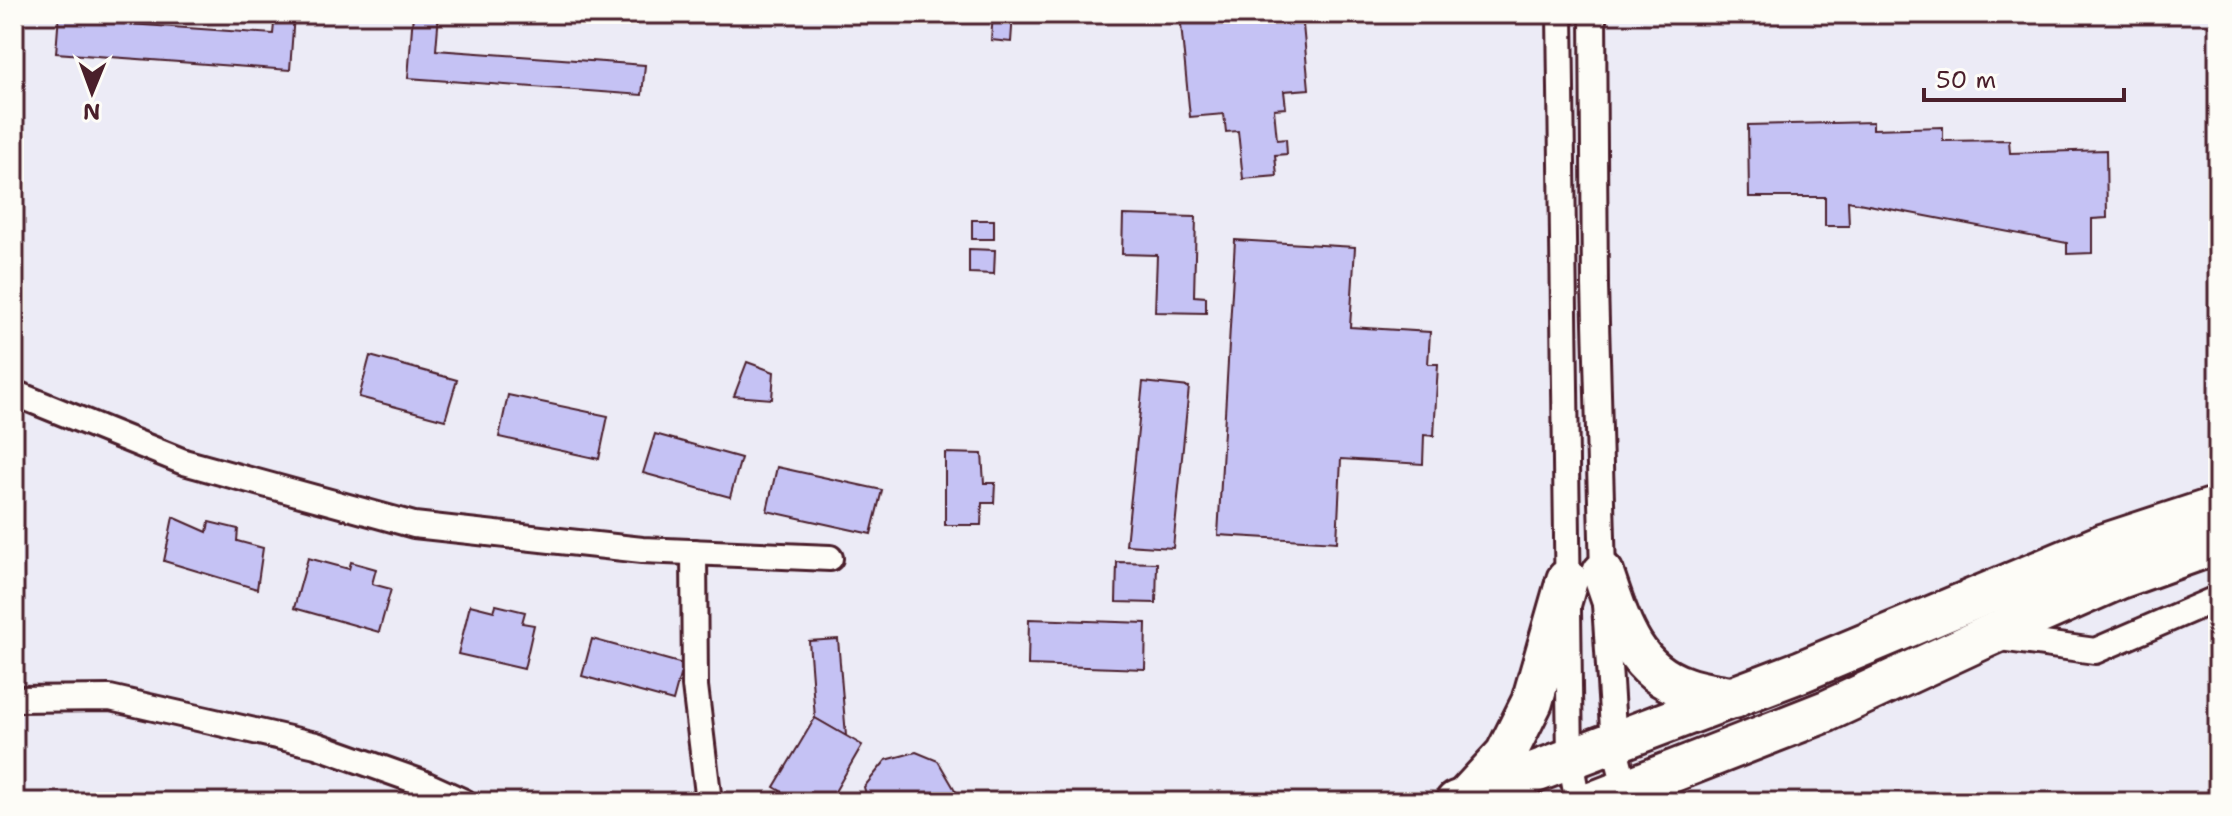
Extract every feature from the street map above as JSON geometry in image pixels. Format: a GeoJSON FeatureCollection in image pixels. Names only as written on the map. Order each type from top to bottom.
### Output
{"type":"FeatureCollection","features":[{"type":"Feature","properties":{"kind":"main road"},"geometry":{"type":"LineString","coordinates":[[1460,800],[1734,698],[2105,544],[2218,507]]}},
{"type":"Feature","properties":{"kind":"main road"},"geometry":{"type":"LineString","coordinates":[[1610,796],[1827,711],[2120,578],[2218,543]]}},
{"type":"Feature","properties":{"kind":"main road"},"geometry":{"type":"LineString","coordinates":[[1585,576],[1646,666],[1682,687],[1734,698]]}},
{"type":"Feature","properties":{"kind":"main road"},"geometry":{"type":"LineString","coordinates":[[1460,800],[1506,754],[1532,702],[1585,576]]}},
{"type":"Feature","properties":{"kind":"street"},"geometry":{"type":"LineString","coordinates":[[1560,14],[1585,576],[1614,744],[1610,796]]}},
{"type":"Feature","properties":{"kind":"street"},"geometry":{"type":"LineString","coordinates":[[1578,802],[1570,760],[1585,576],[1595,286],[1593,14]]}},
{"type":"Feature","properties":{"kind":"street"},"geometry":{"type":"LineString","coordinates":[[14,393],[184,462],[414,525],[642,550],[830,558]]}},
{"type":"Feature","properties":{"kind":"street"},"geometry":{"type":"LineString","coordinates":[[694,552],[695,686],[709,802]]}},
{"type":"Feature","properties":{"kind":"street"},"geometry":{"type":"LineString","coordinates":[[1986,637],[2095,651],[2218,598]]}},
{"type":"Feature","properties":{"kind":"street"},"geometry":{"type":"LineString","coordinates":[[14,699],[110,698],[125,701],[316,745],[420,782],[464,802]]}},
{"type":"Feature","properties":{"kind":"building"},"geometry":{"type":"Polygon","coordinates":[[[59,14],[103,14],[102,22],[273,34],[275,14],[294,14],[290,70],[56,53],[59,14]]]}},
{"type":"Feature","properties":{"kind":"building"},"geometry":{"type":"Polygon","coordinates":[[[413,14],[439,14],[436,50],[645,65],[642,95],[408,78],[413,14]]]}},
{"type":"Feature","properties":{"kind":"building"},"geometry":{"type":"Polygon","coordinates":[[[627,14],[653,14],[652,19],[627,17],[627,14]]]}},
{"type":"Feature","properties":{"kind":"building"},"geometry":{"type":"Polygon","coordinates":[[[993,14],[1013,14],[1011,42],[991,40],[993,14]]]}},
{"type":"Feature","properties":{"kind":"building"},"geometry":{"type":"Polygon","coordinates":[[[1180,14],[1302,14],[1309,89],[1284,91],[1286,108],[1274,109],[1277,140],[1286,139],[1287,154],[1275,155],[1277,176],[1243,179],[1238,131],[1226,132],[1224,114],[1190,117],[1180,14]]]}},
{"type":"Feature","properties":{"kind":"building"},"geometry":{"type":"Polygon","coordinates":[[[1873,122],[1873,129],[1943,127],[1943,141],[2009,140],[2010,153],[2106,150],[2107,218],[2092,219],[2092,253],[2067,254],[2067,243],[1848,201],[1849,226],[1825,226],[1825,197],[1749,197],[1748,125],[1873,122]]]}},
{"type":"Feature","properties":{"kind":"building"},"geometry":{"type":"Polygon","coordinates":[[[1123,215],[1196,217],[1194,296],[1206,297],[1206,313],[1155,312],[1157,255],[1122,254],[1123,215]]]}},
{"type":"Feature","properties":{"kind":"building"},"geometry":{"type":"Polygon","coordinates":[[[972,220],[994,220],[994,239],[972,239],[972,220]]]}},
{"type":"Feature","properties":{"kind":"building"},"geometry":{"type":"Polygon","coordinates":[[[1235,240],[1355,247],[1350,327],[1430,332],[1428,364],[1438,364],[1434,436],[1424,435],[1423,464],[1341,459],[1337,542],[1218,535],[1235,240]]]}},
{"type":"Feature","properties":{"kind":"building"},"geometry":{"type":"Polygon","coordinates":[[[969,249],[995,250],[994,274],[969,273],[969,249]]]}},
{"type":"Feature","properties":{"kind":"building"},"geometry":{"type":"Polygon","coordinates":[[[370,356],[457,380],[445,420],[359,397],[370,356]]]}},
{"type":"Feature","properties":{"kind":"building"},"geometry":{"type":"Polygon","coordinates":[[[747,362],[774,372],[772,399],[734,396],[747,362]]]}},
{"type":"Feature","properties":{"kind":"building"},"geometry":{"type":"Polygon","coordinates":[[[1143,382],[1189,387],[1173,548],[1126,545],[1143,382]]]}},
{"type":"Feature","properties":{"kind":"building"},"geometry":{"type":"Polygon","coordinates":[[[508,395],[608,416],[599,459],[499,437],[508,395]]]}},
{"type":"Feature","properties":{"kind":"building"},"geometry":{"type":"Polygon","coordinates":[[[655,434],[741,458],[730,497],[643,473],[655,434]]]}},
{"type":"Feature","properties":{"kind":"building"},"geometry":{"type":"Polygon","coordinates":[[[945,453],[982,454],[984,483],[995,483],[994,503],[982,503],[981,525],[945,525],[945,453]]]}},
{"type":"Feature","properties":{"kind":"building"},"geometry":{"type":"Polygon","coordinates":[[[777,467],[882,490],[871,534],[767,511],[777,467]]]}},
{"type":"Feature","properties":{"kind":"building"},"geometry":{"type":"Polygon","coordinates":[[[173,517],[207,532],[209,522],[238,529],[237,541],[263,548],[257,589],[164,561],[173,517]]]}},
{"type":"Feature","properties":{"kind":"building"},"geometry":{"type":"Polygon","coordinates":[[[308,558],[349,569],[351,562],[376,569],[372,584],[391,589],[379,632],[294,608],[308,558]]]}},
{"type":"Feature","properties":{"kind":"building"},"geometry":{"type":"Polygon","coordinates":[[[1117,562],[1157,563],[1156,603],[1116,602],[1117,562]]]}},
{"type":"Feature","properties":{"kind":"building"},"geometry":{"type":"Polygon","coordinates":[[[470,605],[494,611],[496,605],[525,612],[522,623],[534,625],[524,669],[458,654],[470,605]]]}},
{"type":"Feature","properties":{"kind":"building"},"geometry":{"type":"Polygon","coordinates":[[[1029,619],[1146,623],[1145,669],[1028,665],[1029,619]]]}},
{"type":"Feature","properties":{"kind":"building"},"geometry":{"type":"Polygon","coordinates":[[[592,639],[683,664],[673,701],[582,676],[592,639]]]}},
{"type":"Feature","properties":{"kind":"building"},"geometry":{"type":"Polygon","coordinates":[[[838,639],[846,736],[815,718],[809,641],[838,639]]]}},
{"type":"Feature","properties":{"kind":"building"},"geometry":{"type":"Polygon","coordinates":[[[815,718],[862,745],[829,802],[800,802],[774,787],[815,718]]]}},
{"type":"Feature","properties":{"kind":"building"},"geometry":{"type":"Polygon","coordinates":[[[916,752],[938,761],[962,802],[868,802],[864,787],[886,760],[916,752]]]}}]}
